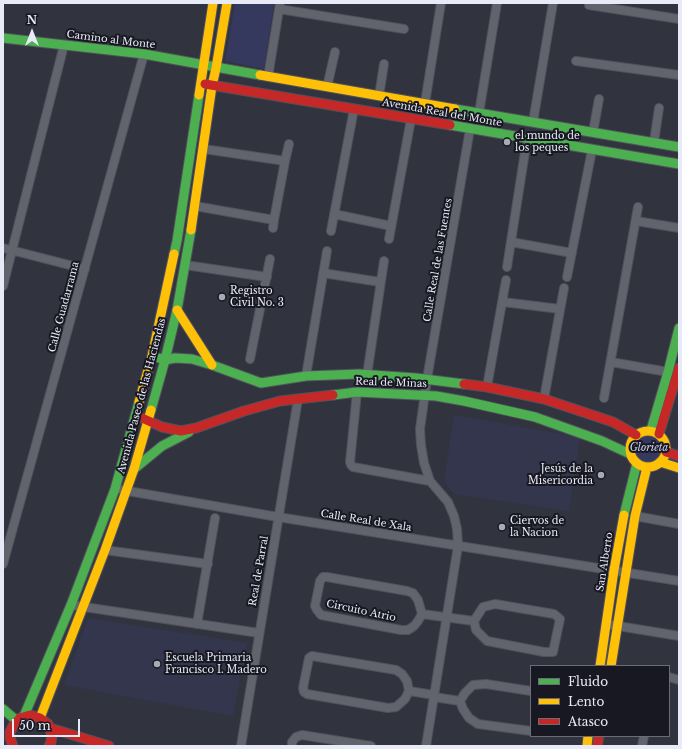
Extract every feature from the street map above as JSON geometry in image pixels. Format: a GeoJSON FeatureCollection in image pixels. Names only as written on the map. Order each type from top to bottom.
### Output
{"type":"FeatureCollection","features":[{"type":"Feature","properties":{"kind":"street","name":"Avenida Paseo de las Haciendas"},"geometry":{"type":"LineString","coordinates":[[13,746],[10,738],[10,732],[20,718],[71,605],[115,489],[152,356],[177,241],[213,3]]}},
{"type":"Feature","properties":{"kind":"street","name":"Avenida Paseo de las Haciendas"},"geometry":{"type":"LineString","coordinates":[[40,718],[106,550],[134,469],[165,360],[177,310],[187,256],[226,3]]}},
{"type":"Feature","properties":{"kind":"street"},"geometry":{"type":"LineString","coordinates":[[426,103],[441,3]]}},
{"type":"Feature","properties":{"kind":"street"},"geometry":{"type":"LineString","coordinates":[[480,113],[497,3]]}},
{"type":"Feature","properties":{"kind":"street"},"geometry":{"type":"LineString","coordinates":[[533,122],[553,3]]}},
{"type":"Feature","properties":{"kind":"street"},"geometry":{"type":"LineString","coordinates":[[268,77],[279,6],[404,29]]}},
{"type":"Feature","properties":{"kind":"street"},"geometry":{"type":"LineString","coordinates":[[589,6],[679,19]]}},
{"type":"Feature","properties":{"kind":"street","name":"Camino al Monte"},"geometry":{"type":"LineString","coordinates":[[4,40],[144,54],[216,68]]}},
{"type":"Feature","properties":{"kind":"street"},"geometry":{"type":"LineString","coordinates":[[3,286],[64,45]]}},
{"type":"Feature","properties":{"kind":"street"},"geometry":{"type":"LineString","coordinates":[[327,87],[335,52]]}},
{"type":"Feature","properties":{"kind":"street","name":"Calle Guadarrama"},"geometry":{"type":"LineString","coordinates":[[3,564],[144,54]]}},
{"type":"Feature","properties":{"kind":"street"},"geometry":{"type":"LineString","coordinates":[[576,61],[679,75]]}},
{"type":"Feature","properties":{"kind":"street"},"geometry":{"type":"LineString","coordinates":[[379,96],[384,64]]}},
{"type":"Feature","properties":{"kind":"street","name":"Avenida Real del Monte"},"geometry":{"type":"LineString","coordinates":[[216,68],[679,147]]}},
{"type":"Feature","properties":{"kind":"street","name":"Avenida Real del Monte"},"geometry":{"type":"LineString","coordinates":[[201,83],[679,164]]}},
{"type":"Feature","properties":{"kind":"street"},"geometry":{"type":"LineString","coordinates":[[593,132],[599,99]]}},
{"type":"Feature","properties":{"kind":"street"},"geometry":{"type":"LineString","coordinates":[[654,142],[659,108]]}},
{"type":"Feature","properties":{"kind":"street"},"geometry":{"type":"LineString","coordinates":[[331,231],[354,110]]}},
{"type":"Feature","properties":{"kind":"street"},"geometry":{"type":"LineString","coordinates":[[388,239],[411,119]]}},
{"type":"Feature","properties":{"kind":"street","name":"Calle Real de las Fuentes"},"geometry":{"type":"LineString","coordinates":[[430,482],[424,463],[420,429],[470,129]]}},
{"type":"Feature","properties":{"kind":"street"},"geometry":{"type":"LineString","coordinates":[[507,267],[527,139]]}},
{"type":"Feature","properties":{"kind":"street"},"geometry":{"type":"LineString","coordinates":[[194,206],[274,224],[289,144]]}},
{"type":"Feature","properties":{"kind":"street"},"geometry":{"type":"LineString","coordinates":[[204,149],[285,161]]}},
{"type":"Feature","properties":{"kind":"street"},"geometry":{"type":"LineString","coordinates":[[567,277],[592,150]]}},
{"type":"Feature","properties":{"kind":"street"},"geometry":{"type":"LineString","coordinates":[[604,398],[612,362],[638,207]]}},
{"type":"Feature","properties":{"kind":"street"},"geometry":{"type":"LineString","coordinates":[[334,214],[391,226]]}},
{"type":"Feature","properties":{"kind":"street"},"geometry":{"type":"LineString","coordinates":[[636,221],[679,228]]}},
{"type":"Feature","properties":{"kind":"street"},"geometry":{"type":"LineString","coordinates":[[511,242],[572,253]]}},
{"type":"Feature","properties":{"kind":"street"},"geometry":{"type":"LineString","coordinates":[[3,248],[84,269]]}},
{"type":"Feature","properties":{"kind":"street"},"geometry":{"type":"LineString","coordinates":[[306,376],[327,251]]}},
{"type":"Feature","properties":{"kind":"street"},"geometry":{"type":"LineString","coordinates":[[250,359],[270,260]]}},
{"type":"Feature","properties":{"kind":"street"},"geometry":{"type":"LineString","coordinates":[[367,375],[384,261]]}},
{"type":"Feature","properties":{"kind":"street"},"geometry":{"type":"LineString","coordinates":[[185,265],[267,277]]}},
{"type":"Feature","properties":{"kind":"street"},"geometry":{"type":"LineString","coordinates":[[323,273],[380,282]]}},
{"type":"Feature","properties":{"kind":"street"},"geometry":{"type":"LineString","coordinates":[[488,387],[506,280]]}},
{"type":"Feature","properties":{"kind":"street"},"geometry":{"type":"LineString","coordinates":[[544,399],[564,288]]}},
{"type":"Feature","properties":{"kind":"street"},"geometry":{"type":"LineString","coordinates":[[502,302],[560,309]]}},
{"type":"Feature","properties":{"kind":"street"},"geometry":{"type":"LineString","coordinates":[[177,310],[212,365]]}},
{"type":"Feature","properties":{"kind":"street"},"geometry":{"type":"LineString","coordinates":[[655,432],[679,328]]}},
{"type":"Feature","properties":{"kind":"street"},"geometry":{"type":"LineString","coordinates":[[152,356],[165,360]]}},
{"type":"Feature","properties":{"kind":"street","name":"Real de Minas"},"geometry":{"type":"LineString","coordinates":[[165,360],[175,358],[192,359],[261,383],[306,376],[359,374],[416,378],[488,387],[544,399],[613,422],[636,435]]}},
{"type":"Feature","properties":{"kind":"street"},"geometry":{"type":"LineString","coordinates":[[612,362],[668,372]]}},
{"type":"Feature","properties":{"kind":"street"},"geometry":{"type":"LineString","coordinates":[[655,432],[679,368]]}},
{"type":"Feature","properties":{"kind":"street"},"geometry":{"type":"LineString","coordinates":[[357,392],[350,462],[351,465],[353,467],[430,482],[448,502],[454,516],[457,530],[458,546],[426,746]]}},
{"type":"Feature","properties":{"kind":"street","name":"Real de Minas"},"geometry":{"type":"LineString","coordinates":[[135,416],[148,420],[162,427],[182,431],[196,428],[251,409],[280,401],[357,392],[426,395],[464,401],[535,417],[607,442],[630,454]]}},
{"type":"Feature","properties":{"kind":"street","name":"Real de Parral"},"geometry":{"type":"LineString","coordinates":[[240,746],[298,399]]}},
{"type":"Feature","properties":{"kind":"street"},"geometry":{"type":"LineString","coordinates":[[134,469],[162,446],[196,428]]}},
{"type":"Feature","properties":{"kind":"street"},"geometry":{"type":"LineString","coordinates":[[645,430],[655,432],[665,442],[666,452],[664,458],[652,466],[642,466],[633,459],[630,454],[630,443],[632,439],[640,432],[645,430]]}},
{"type":"Feature","properties":{"kind":"street"},"geometry":{"type":"LineString","coordinates":[[666,452],[679,456]]}},
{"type":"Feature","properties":{"kind":"street"},"geometry":{"type":"LineString","coordinates":[[660,462],[679,468]]}},
{"type":"Feature","properties":{"kind":"street","name":"San Alberto"},"geometry":{"type":"LineString","coordinates":[[600,665],[626,502],[637,463]]}},
{"type":"Feature","properties":{"kind":"street"},"geometry":{"type":"LineString","coordinates":[[611,665],[627,572],[634,516],[647,467]]}},
{"type":"Feature","properties":{"kind":"street","name":"Calle Real de Xala"},"geometry":{"type":"LineString","coordinates":[[115,489],[278,517],[679,581]]}},
{"type":"Feature","properties":{"kind":"street"},"geometry":{"type":"LineString","coordinates":[[634,516],[679,524]]}},
{"type":"Feature","properties":{"kind":"street"},"geometry":{"type":"LineString","coordinates":[[197,624],[215,518]]}},
{"type":"Feature","properties":{"kind":"street"},"geometry":{"type":"LineString","coordinates":[[106,550],[208,564]]}},
{"type":"Feature","properties":{"kind":"street","name":"Circuito Atrio"},"geometry":{"type":"LineString","coordinates":[[323,577],[327,577],[407,591],[413,594],[418,600],[422,614],[414,626],[408,630],[401,630],[321,615],[315,606],[320,581],[323,577]]}},
{"type":"Feature","properties":{"kind":"street"},"geometry":{"type":"LineString","coordinates":[[495,604],[554,614],[560,619],[553,652],[544,652],[487,640],[476,630],[474,621],[484,607],[495,604]]}},
{"type":"Feature","properties":{"kind":"street"},"geometry":{"type":"LineString","coordinates":[[71,605],[259,633]]}},
{"type":"Feature","properties":{"kind":"street"},"geometry":{"type":"LineString","coordinates":[[422,614],[474,621]]}},
{"type":"Feature","properties":{"kind":"street"},"geometry":{"type":"LineString","coordinates":[[606,624],[679,636]]}},
{"type":"Feature","properties":{"kind":"street"},"geometry":{"type":"LineString","coordinates":[[314,656],[396,670],[402,674],[407,681],[409,691],[405,699],[396,707],[388,708],[307,694],[304,692],[303,688],[309,658],[314,656]]}},
{"type":"Feature","properties":{"kind":"street"},"geometry":{"type":"LineString","coordinates":[[460,701],[473,685],[486,684],[530,691]]}},
{"type":"Feature","properties":{"kind":"street"},"geometry":{"type":"LineString","coordinates":[[409,691],[460,701]]}},
{"type":"Feature","properties":{"kind":"street"},"geometry":{"type":"LineString","coordinates":[[460,701],[469,718],[478,724],[530,731]]}},
{"type":"Feature","properties":{"kind":"street"},"geometry":{"type":"LineString","coordinates":[[3,709],[20,718],[30,715],[44,720],[50,728],[52,735],[49,746]]}},
{"type":"Feature","properties":{"kind":"street"},"geometry":{"type":"LineString","coordinates":[[50,728],[109,746]]}},
{"type":"Feature","properties":{"kind":"street"},"geometry":{"type":"LineString","coordinates":[[292,746],[292,742],[296,737],[302,735],[371,746]]}},
{"type":"Feature","properties":{"kind":"shaded area"},"geometry":{"type":"Polygon","coordinates":[[[454,415],[580,437],[569,511],[454,494],[444,481],[454,415]]]}},
{"type":"Feature","properties":{"kind":"shaded area","name":"Escuela Primaria Francisco I. Madero"},"geometry":{"type":"Polygon","coordinates":[[[88,618],[247,643],[233,716],[64,685],[88,618]]]}},
{"type":"Feature","properties":{"kind":"green space"},"geometry":{"type":"Polygon","coordinates":[[[235,3],[274,3],[264,69],[225,61],[235,3]]]}},
{"type":"Feature","properties":{"kind":"green space","name":"Glorieta"},"geometry":{"type":"Polygon","coordinates":[[[649,434],[659,438],[663,448],[659,458],[649,462],[639,458],[635,448],[639,438],[649,434]]]}},
{"type":"Feature","properties":{"kind":"traffic: fast"},"geometry":{"type":"LineString","coordinates":[[3,38],[144,54],[260,75]]}},
{"type":"Feature","properties":{"kind":"traffic: fast"},"geometry":{"type":"LineString","coordinates":[[174,254],[199,95]]}},
{"type":"Feature","properties":{"kind":"traffic: fast"},"geometry":{"type":"LineString","coordinates":[[455,109],[679,147]]}},
{"type":"Feature","properties":{"kind":"traffic: fast"},"geometry":{"type":"LineString","coordinates":[[450,125],[679,164]]}},
{"type":"Feature","properties":{"kind":"traffic: fast"},"geometry":{"type":"LineString","coordinates":[[151,410],[177,310],[191,230]]}},
{"type":"Feature","properties":{"kind":"traffic: fast"},"geometry":{"type":"LineString","coordinates":[[651,430],[679,328]]}},
{"type":"Feature","properties":{"kind":"traffic: fast"},"geometry":{"type":"LineString","coordinates":[[159,358],[165,360],[175,358],[192,359],[261,383],[306,376],[359,374],[416,378],[464,384]]}},
{"type":"Feature","properties":{"kind":"traffic: fast"},"geometry":{"type":"LineString","coordinates":[[333,395],[357,392],[436,396],[464,401],[535,417],[602,441],[630,454]]}},
{"type":"Feature","properties":{"kind":"traffic: fast"},"geometry":{"type":"LineString","coordinates":[[24,716],[71,605],[115,489],[139,402]]}},
{"type":"Feature","properties":{"kind":"traffic: fast"},"geometry":{"type":"LineString","coordinates":[[134,469],[162,446],[189,432]]}},
{"type":"Feature","properties":{"kind":"traffic: fast"},"geometry":{"type":"LineString","coordinates":[[624,515],[637,463]]}},
{"type":"Feature","properties":{"kind":"traffic: fast"},"geometry":{"type":"LineString","coordinates":[[3,709],[17,721]]}},
{"type":"Feature","properties":{"kind":"traffic: slow"},"geometry":{"type":"LineString","coordinates":[[199,95],[213,3]]}},
{"type":"Feature","properties":{"kind":"traffic: slow"},"geometry":{"type":"LineString","coordinates":[[191,230],[212,86],[227,3]]}},
{"type":"Feature","properties":{"kind":"traffic: slow"},"geometry":{"type":"LineString","coordinates":[[260,75],[455,109]]}},
{"type":"Feature","properties":{"kind":"traffic: slow"},"geometry":{"type":"LineString","coordinates":[[139,402],[152,356],[174,254]]}},
{"type":"Feature","properties":{"kind":"traffic: slow"},"geometry":{"type":"LineString","coordinates":[[177,310],[212,365]]}},
{"type":"Feature","properties":{"kind":"traffic: slow"},"geometry":{"type":"LineString","coordinates":[[40,718],[105,550],[134,469],[151,410]]}},
{"type":"Feature","properties":{"kind":"traffic: slow"},"geometry":{"type":"LineString","coordinates":[[652,431],[661,436],[665,442],[666,449],[665,456],[661,462],[652,467],[644,467],[635,462],[631,456],[630,445],[635,436],[641,432],[652,431]]}},
{"type":"Feature","properties":{"kind":"traffic: slow"},"geometry":{"type":"LineString","coordinates":[[660,462],[679,468]]}},
{"type":"Feature","properties":{"kind":"traffic: slow"},"geometry":{"type":"LineString","coordinates":[[611,665],[635,516],[647,467]]}},
{"type":"Feature","properties":{"kind":"traffic: slow"},"geometry":{"type":"LineString","coordinates":[[600,665],[614,570],[624,515]]}},
{"type":"Feature","properties":{"kind":"traffic: slow"},"geometry":{"type":"LineString","coordinates":[[587,746],[588,737]]}},
{"type":"Feature","properties":{"kind":"traffic: jam"},"geometry":{"type":"LineString","coordinates":[[205,84],[450,125]]}},
{"type":"Feature","properties":{"kind":"traffic: jam"},"geometry":{"type":"LineString","coordinates":[[659,434],[679,368]]}},
{"type":"Feature","properties":{"kind":"traffic: jam"},"geometry":{"type":"LineString","coordinates":[[464,384],[487,387],[544,399],[613,422],[636,435]]}},
{"type":"Feature","properties":{"kind":"traffic: jam"},"geometry":{"type":"LineString","coordinates":[[142,418],[162,427],[181,431],[196,428],[244,411],[280,401],[333,395]]}},
{"type":"Feature","properties":{"kind":"traffic: jam"},"geometry":{"type":"LineString","coordinates":[[666,452],[679,456]]}},
{"type":"Feature","properties":{"kind":"traffic: jam"},"geometry":{"type":"LineString","coordinates":[[13,746],[10,738],[10,732],[13,726],[20,718],[30,715],[40,718],[48,724],[52,735],[49,746]]}},
{"type":"Feature","properties":{"kind":"traffic: jam"},"geometry":{"type":"LineString","coordinates":[[50,728],[109,746]]}},
{"type":"Feature","properties":{"kind":"traffic: jam"},"geometry":{"type":"LineString","coordinates":[[597,746],[599,737]]}},
{"type":"Feature","properties":{"kind":"place","name":"el mundo de los peques"},"geometry":{"type":"Point","coordinates":[507,142]}},
{"type":"Feature","properties":{"kind":"place","name":"Registro Civil No. 3"},"geometry":{"type":"Point","coordinates":[222,297]}},
{"type":"Feature","properties":{"kind":"place","name":"Jesús de la Misericordia"},"geometry":{"type":"Point","coordinates":[601,475]}},
{"type":"Feature","properties":{"kind":"place","name":"Ciervos de la Nacion"},"geometry":{"type":"Point","coordinates":[502,527]}},
{"type":"Feature","properties":{"kind":"place","name":"Escuela Primaria Francisco I. Madero"},"geometry":{"type":"Point","coordinates":[157,664]}}]}
